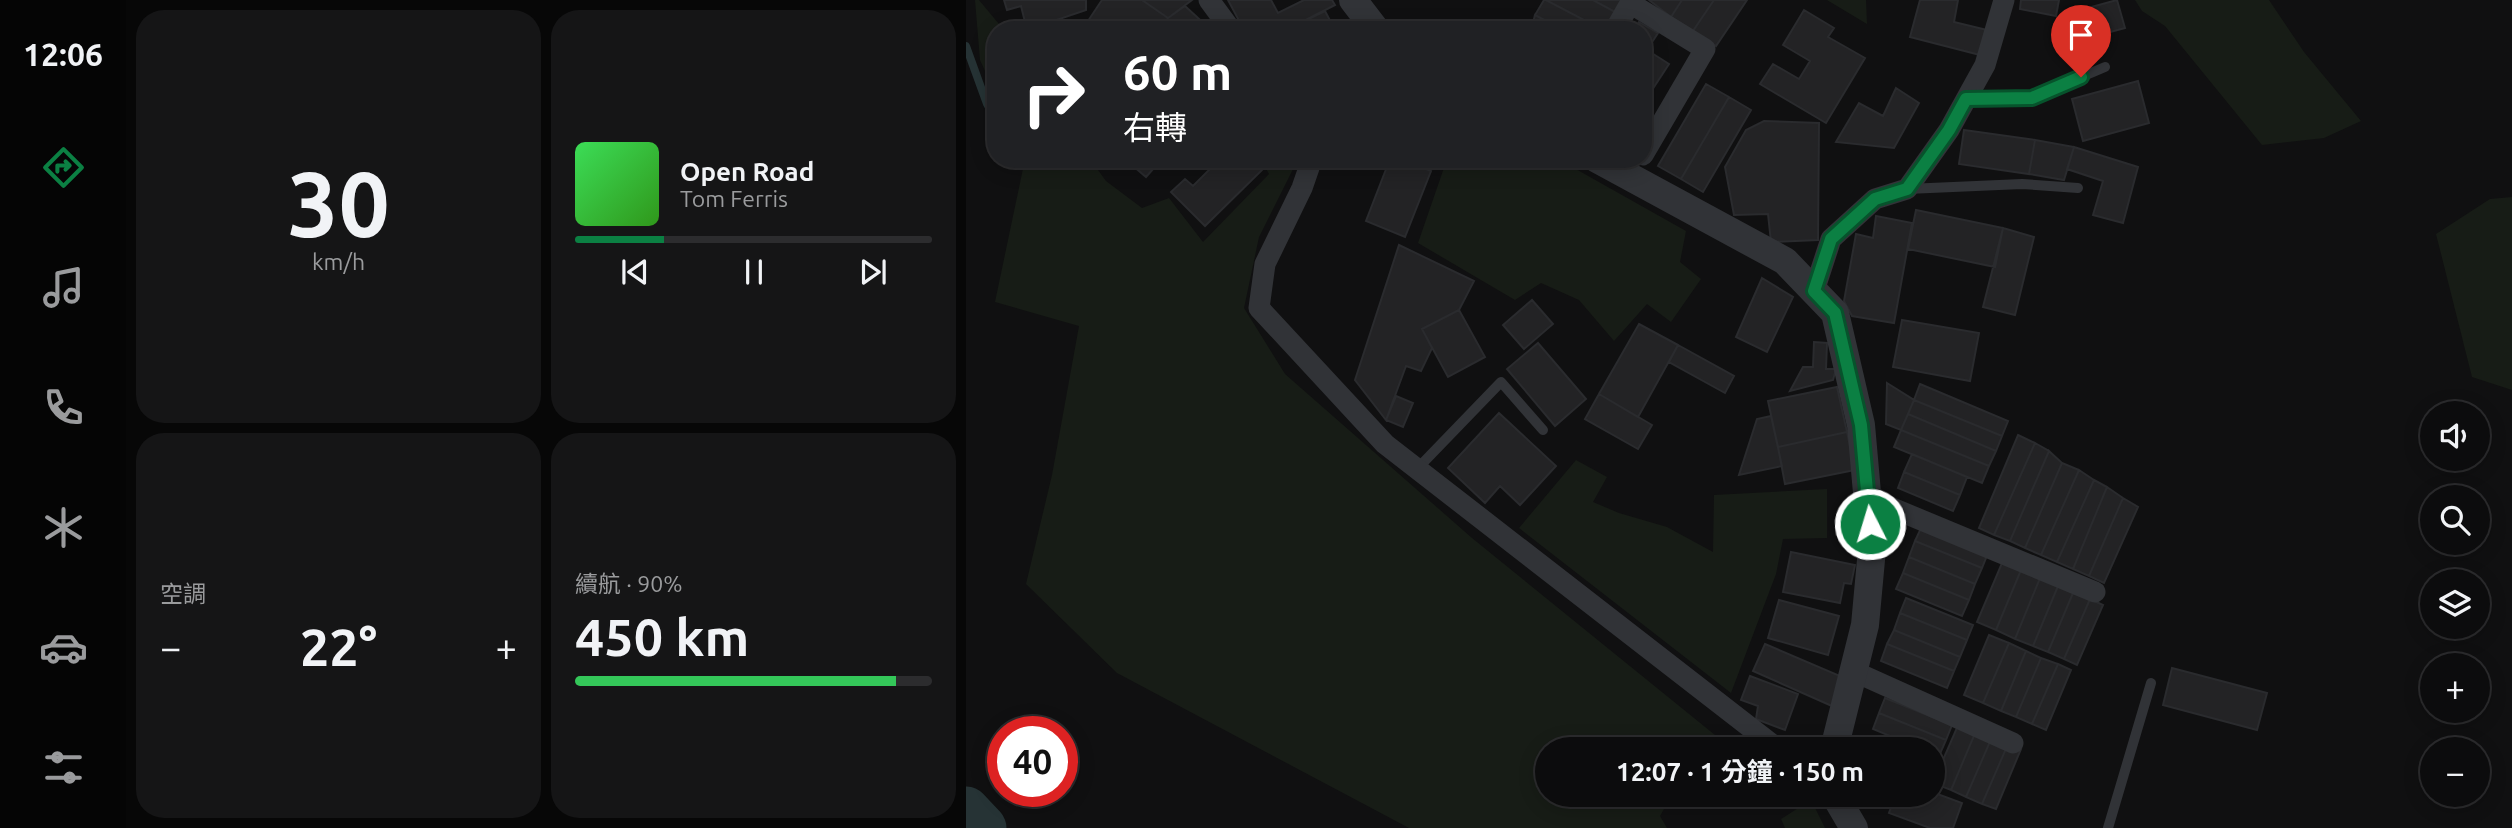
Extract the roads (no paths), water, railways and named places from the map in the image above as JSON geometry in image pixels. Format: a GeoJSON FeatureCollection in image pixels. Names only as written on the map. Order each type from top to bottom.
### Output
{"type":"FeatureCollection","features":[{"type":"Feature","properties":{"kind":"street"},"geometry":{"type":"LineString","coordinates":[[1209,0],[1224,21]]}},
{"type":"Feature","properties":{"kind":"street"},"geometry":{"type":"LineString","coordinates":[[1353,0],[1369,21]]}},
{"type":"Feature","properties":{"kind":"street"},"geometry":{"type":"LineString","coordinates":[[1814,291],[1831,239],[1875,199],[1907,189],[1949,130],[1985,65],[2004,0]]}},
{"type":"Feature","properties":{"kind":"street"},"geometry":{"type":"LineString","coordinates":[[1620,21],[1631,2],[1705,49],[1652,140]]}},
{"type":"Feature","properties":{"kind":"street"},"geometry":{"type":"LineString","coordinates":[[1309,168],[1265,264],[1259,307],[1385,444],[1763,737]]}},
{"type":"Feature","properties":{"kind":"street"},"geometry":{"type":"LineString","coordinates":[[1644,168],[1785,261],[1835,313],[1861,425],[1872,550],[1865,625],[1837,737]]}},
{"type":"Feature","properties":{"kind":"street"},"geometry":{"type":"LineString","coordinates":[[1868,498],[2095,592]]}},
{"type":"Feature","properties":{"kind":"street"},"geometry":{"type":"LineString","coordinates":[[1853,671],[2013,743]]}},
{"type":"Feature","properties":{"kind":"street"},"geometry":{"type":"LineString","coordinates":[[1842,807],[1854,828]]}},
{"type":"Feature","properties":{"kind":"lane"},"geometry":{"type":"LineString","coordinates":[[1966,99],[2032,98],[2105,67]]}},
{"type":"Feature","properties":{"kind":"lane"},"geometry":{"type":"LineString","coordinates":[[1907,189],[2022,184],[2078,188]]}},
{"type":"Feature","properties":{"kind":"lane"},"geometry":{"type":"LineString","coordinates":[[1417,469],[1501,382],[1543,430]]}},
{"type":"Feature","properties":{"kind":"lane"},"geometry":{"type":"LineString","coordinates":[[2108,828],[2151,682]]}},
{"type":"Feature","properties":{"kind":"waterway"},"geometry":{"type":"LineString","coordinates":[[966,46],[987,104]]}},
{"type":"Feature","properties":{"kind":"waterway"},"geometry":{"type":"LineString","coordinates":[[966,810],[983,828]]}}]}
